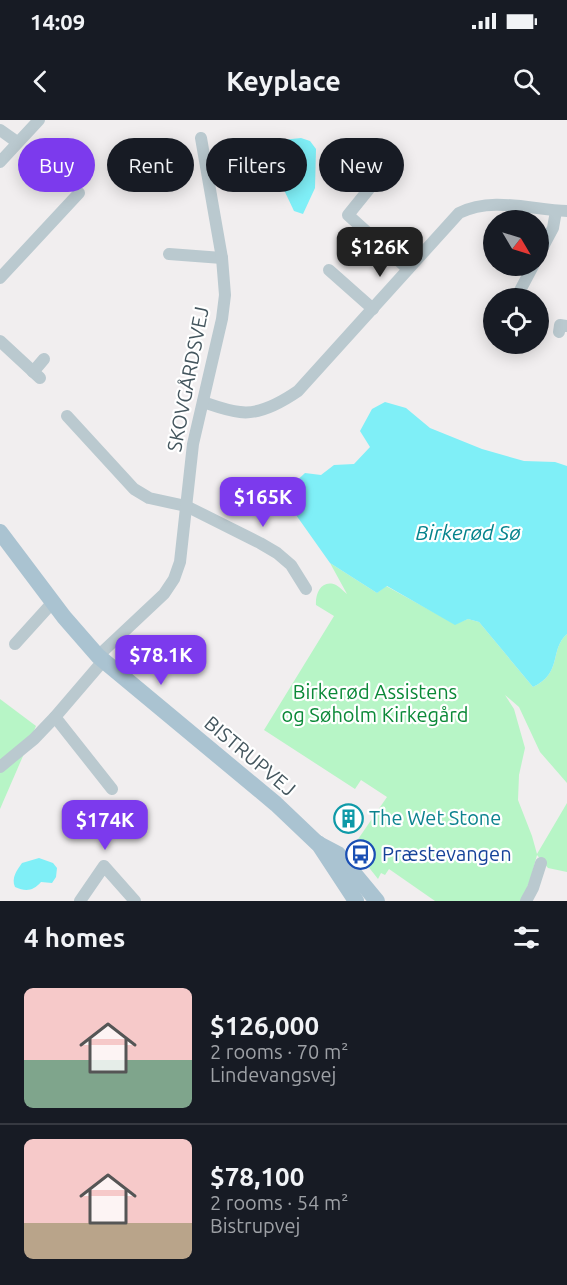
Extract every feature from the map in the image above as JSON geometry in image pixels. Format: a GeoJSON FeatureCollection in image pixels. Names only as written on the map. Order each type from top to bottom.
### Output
{"type":"FeatureCollection","features":[{"type":"Feature","properties":{"kind":"main road","name":"BISTRUPVEJ"},"geometry":{"type":"LineString","coordinates":[[0,532],[53,602],[100,658],[276,804],[317,843],[357,901]]}},
{"type":"Feature","properties":{"kind":"main road","name":"BISTRUPVEJ"},"geometry":{"type":"LineString","coordinates":[[317,843],[339,854],[376,901]]}},
{"type":"Feature","properties":{"kind":"street"},"geometry":{"type":"LineString","coordinates":[[0,162],[39,120]]}},
{"type":"Feature","properties":{"kind":"street"},"geometry":{"type":"LineString","coordinates":[[0,130],[17,142]]}},
{"type":"Feature","properties":{"kind":"street","name":"SKOVGÅRDSVEJ"},"geometry":{"type":"LineString","coordinates":[[0,767],[34,739],[55,717],[100,658],[164,594],[174,579],[180,562],[193,444],[222,319],[225,295],[222,258],[201,138]]}},
{"type":"Feature","properties":{"kind":"street"},"geometry":{"type":"LineString","coordinates":[[367,192],[348,215],[408,269]]}},
{"type":"Feature","properties":{"kind":"street"},"geometry":{"type":"LineString","coordinates":[[0,278],[79,193]]}},
{"type":"Feature","properties":{"kind":"street"},"geometry":{"type":"LineString","coordinates":[[203,402],[241,412],[254,412],[283,401],[298,391],[459,213],[471,208],[496,204],[561,211],[549,235]]}},
{"type":"Feature","properties":{"kind":"street"},"geometry":{"type":"LineString","coordinates":[[169,254],[222,258]]}},
{"type":"Feature","properties":{"kind":"street"},"geometry":{"type":"LineString","coordinates":[[329,270],[373,309]]}},
{"type":"Feature","properties":{"kind":"street"},"geometry":{"type":"LineString","coordinates":[[0,341],[36,375],[44,359]]}},
{"type":"Feature","properties":{"kind":"street"},"geometry":{"type":"LineString","coordinates":[[67,416],[134,489],[149,498],[186,506],[277,553],[291,565],[306,589]]}},
{"type":"Feature","properties":{"kind":"street"},"geometry":{"type":"LineString","coordinates":[[15,644],[53,602]]}},
{"type":"Feature","properties":{"kind":"street"},"geometry":{"type":"LineString","coordinates":[[55,717],[112,789]]}},
{"type":"Feature","properties":{"kind":"street"},"geometry":{"type":"LineString","coordinates":[[526,901],[541,863]]}},
{"type":"Feature","properties":{"kind":"street"},"geometry":{"type":"LineString","coordinates":[[80,901],[104,866],[135,901]]}},
{"type":"Feature","properties":{"kind":"green space","name":"Birkerød Assistens og Søholm Kirkegård"},"geometry":{"type":"Polygon","coordinates":[[[330,563],[377,593],[386,586],[455,624],[468,619],[479,622],[533,687],[548,675],[558,647],[567,634],[567,783],[540,752],[519,707],[505,695],[514,709],[525,748],[519,775],[518,800],[537,854],[567,803],[567,872],[548,868],[537,855],[522,901],[435,901],[389,869],[385,875],[381,873],[378,879],[356,851],[354,845],[387,797],[361,780],[355,789],[264,730],[334,616],[316,605],[320,588],[331,584],[347,594],[330,563]]]}},
{"type":"Feature","properties":{"kind":"green space"},"geometry":{"type":"Polygon","coordinates":[[[0,699],[36,726],[0,809],[0,699]]]}},
{"type":"Feature","properties":{"kind":"water"},"geometry":{"type":"Polygon","coordinates":[[[307,140],[316,149],[315,188],[303,214],[294,211],[285,192],[307,192],[307,140]]]}},
{"type":"Feature","properties":{"kind":"water","name":"Birkerød Sø"},"geometry":{"type":"Polygon","coordinates":[[[385,402],[406,408],[430,428],[482,449],[524,461],[555,462],[567,466],[567,634],[558,647],[548,675],[533,687],[479,622],[468,619],[455,625],[387,586],[377,593],[330,563],[284,498],[290,487],[305,473],[321,475],[334,465],[354,464],[370,447],[360,431],[372,409],[385,402]]]}},
{"type":"Feature","properties":{"kind":"water"},"geometry":{"type":"Polygon","coordinates":[[[39,858],[53,863],[57,868],[56,877],[52,883],[41,882],[29,890],[15,887],[14,877],[22,863],[39,858]]]}},
{"type":"Feature","properties":{"kind":"place","name":"The Wet Stone"},"geometry":{"type":"Point","coordinates":[348,818]}},
{"type":"Feature","properties":{"kind":"place","name":"Præstevangen"},"geometry":{"type":"Point","coordinates":[361,854]}}]}
